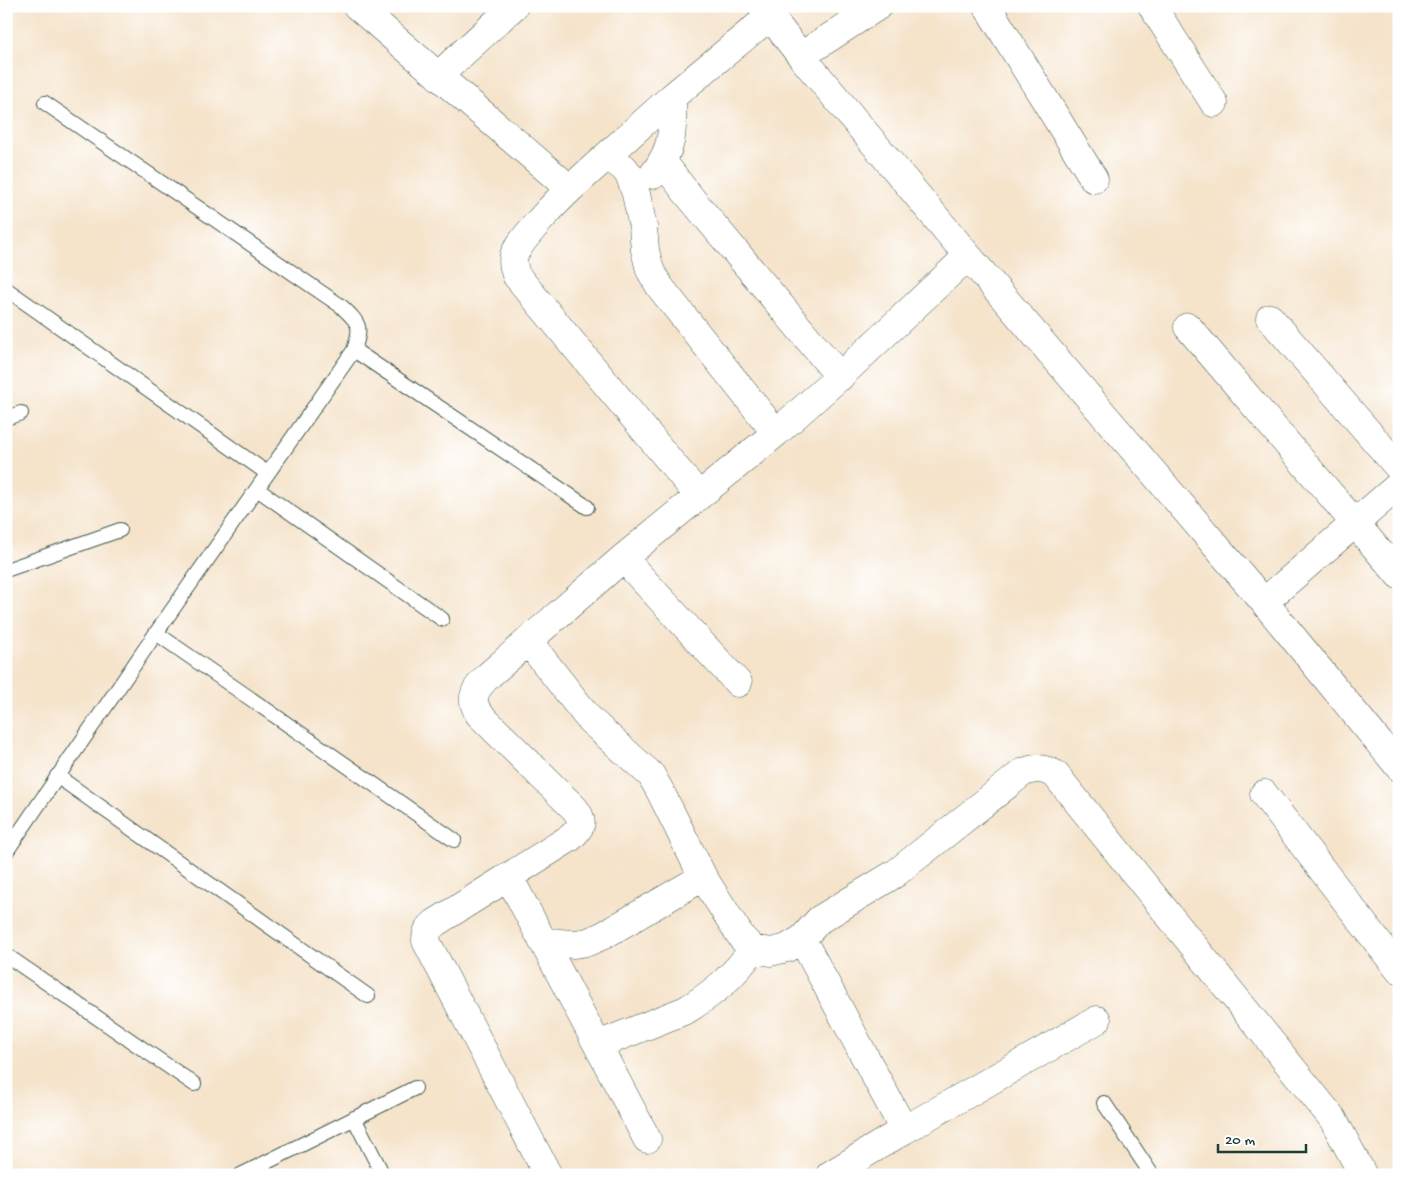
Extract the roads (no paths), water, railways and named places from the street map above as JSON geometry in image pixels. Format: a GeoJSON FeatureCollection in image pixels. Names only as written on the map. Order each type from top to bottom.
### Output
{"type":"FeatureCollection","features":[{"type":"Feature","properties":{"kind":"street"},"geometry":{"type":"LineString","coordinates":[[358,6],[570,189]]}},
{"type":"Feature","properties":{"kind":"street"},"geometry":{"type":"LineString","coordinates":[[438,76],[514,6]]}},
{"type":"Feature","properties":{"kind":"street"},"geometry":{"type":"LineString","coordinates":[[801,56],[878,6]]}},
{"type":"Feature","properties":{"kind":"street"},"geometry":{"type":"LineString","coordinates":[[987,6],[1094,179]]}},
{"type":"Feature","properties":{"kind":"street"},"geometry":{"type":"LineString","coordinates":[[1152,6],[1214,103]]}},
{"type":"Feature","properties":{"kind":"street"},"geometry":{"type":"LineString","coordinates":[[699,496],[516,275],[513,266],[514,256],[521,244],[570,189],[766,11],[801,56],[968,256],[1264,602],[1398,763]]}},
{"type":"Feature","properties":{"kind":"street"},"geometry":{"type":"LineString","coordinates":[[636,194],[663,162],[670,146],[673,128],[672,97]]}},
{"type":"Feature","properties":{"kind":"street"},"geometry":{"type":"LineString","coordinates":[[608,156],[630,176],[636,194],[650,270],[660,286],[776,433]]}},
{"type":"Feature","properties":{"kind":"street"},"geometry":{"type":"LineString","coordinates":[[663,162],[840,377]]}},
{"type":"Feature","properties":{"kind":"street"},"geometry":{"type":"LineString","coordinates":[[548,1175],[426,941],[428,928],[570,838],[577,832],[581,823],[580,816],[479,714],[473,705],[474,694],[480,684],[623,558],[776,433],[840,377],[968,256]]}},
{"type":"Feature","properties":{"kind":"street"},"geometry":{"type":"LineString","coordinates":[[1270,318],[1399,468]]}},
{"type":"Feature","properties":{"kind":"street"},"geometry":{"type":"LineString","coordinates":[[1188,327],[1399,575]]}},
{"type":"Feature","properties":{"kind":"street"},"geometry":{"type":"LineString","coordinates":[[1264,602],[1399,485]]}},
{"type":"Feature","properties":{"kind":"street"},"geometry":{"type":"LineString","coordinates":[[623,558],[738,683]]}},
{"type":"Feature","properties":{"kind":"street"},"geometry":{"type":"LineString","coordinates":[[528,641],[590,720],[651,775],[703,878],[742,938],[753,949],[771,952],[787,948],[802,939],[819,920],[896,873],[1022,772],[1032,768],[1044,769],[1055,774],[1333,1119],[1363,1175]]}},
{"type":"Feature","properties":{"kind":"street"},"geometry":{"type":"LineString","coordinates":[[1264,794],[1399,970]]}},
{"type":"Feature","properties":{"kind":"street"},"geometry":{"type":"LineString","coordinates":[[508,877],[647,1139]]}},
{"type":"Feature","properties":{"kind":"street"},"geometry":{"type":"LineString","coordinates":[[543,942],[574,944],[588,942],[604,935],[703,878]]}},
{"type":"Feature","properties":{"kind":"street"},"geometry":{"type":"LineString","coordinates":[[802,939],[904,1130]]}},
{"type":"Feature","properties":{"kind":"street"},"geometry":{"type":"LineString","coordinates":[[598,1045],[686,1010],[699,1002],[731,977],[753,949]]}},
{"type":"Feature","properties":{"kind":"street"},"geometry":{"type":"LineString","coordinates":[[830,1175],[904,1130],[1098,1020]]}},
{"type":"Feature","properties":{"kind":"lane"},"geometry":{"type":"LineString","coordinates":[[6,852],[354,350],[360,332],[355,319],[341,306],[45,103]]}},
{"type":"Feature","properties":{"kind":"lane"},"geometry":{"type":"LineString","coordinates":[[6,289],[267,473]]}},
{"type":"Feature","properties":{"kind":"lane"},"geometry":{"type":"LineString","coordinates":[[354,350],[587,507]]}},
{"type":"Feature","properties":{"kind":"lane"},"geometry":{"type":"LineString","coordinates":[[6,418],[21,413]]}},
{"type":"Feature","properties":{"kind":"lane"},"geometry":{"type":"LineString","coordinates":[[257,489],[442,619]]}},
{"type":"Feature","properties":{"kind":"lane"},"geometry":{"type":"LineString","coordinates":[[6,570],[120,530]]}},
{"type":"Feature","properties":{"kind":"lane"},"geometry":{"type":"LineString","coordinates":[[156,633],[454,840]]}},
{"type":"Feature","properties":{"kind":"lane"},"geometry":{"type":"LineString","coordinates":[[57,776],[368,996]]}},
{"type":"Feature","properties":{"kind":"lane"},"geometry":{"type":"LineString","coordinates":[[6,955],[194,1084]]}},
{"type":"Feature","properties":{"kind":"lane"},"geometry":{"type":"LineString","coordinates":[[241,1175],[415,1088]]}},
{"type":"Feature","properties":{"kind":"lane"},"geometry":{"type":"LineString","coordinates":[[1104,1103],[1152,1175]]}},
{"type":"Feature","properties":{"kind":"lane"},"geometry":{"type":"LineString","coordinates":[[354,1118],[383,1175]]}}]}
